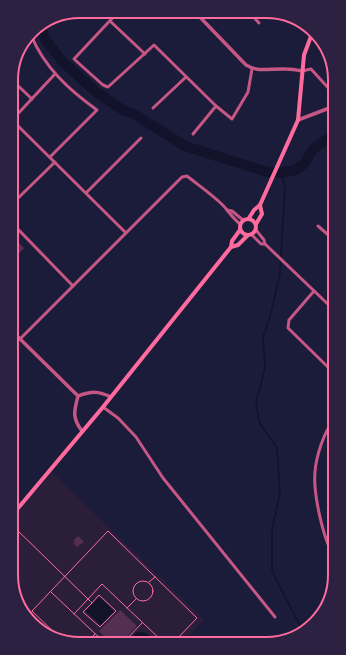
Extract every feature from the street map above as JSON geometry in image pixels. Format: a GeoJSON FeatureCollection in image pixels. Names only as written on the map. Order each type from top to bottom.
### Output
{"type":"FeatureCollection","features":[{"type":"Feature","properties":{"kind":"main road"},"geometry":{"type":"LineString","coordinates":[[18,508],[82,431],[104,407],[231,247],[232,241],[240,230],[240,224],[243,220],[249,218],[254,210],[260,206],[298,120],[304,55],[311,37]]}},
{"type":"Feature","properties":{"kind":"main road"},"geometry":{"type":"LineString","coordinates":[[231,247],[238,245],[256,230],[256,224],[262,214],[260,206]]}},
{"type":"Feature","properties":{"kind":"main road"},"geometry":{"type":"LineString","coordinates":[[249,218],[256,224]]}},
{"type":"Feature","properties":{"kind":"main road"},"geometry":{"type":"LineString","coordinates":[[240,230],[243,234],[250,235]]}},
{"type":"Feature","properties":{"kind":"street"},"geometry":{"type":"LineString","coordinates":[[113,18],[74,59],[99,82],[108,87],[154,45],[216,106],[232,119],[248,92],[252,69]]}},
{"type":"Feature","properties":{"kind":"street"},"geometry":{"type":"LineString","coordinates":[[201,18],[246,65],[252,69],[266,71],[285,69],[302,71],[312,69],[328,87]]}},
{"type":"Feature","properties":{"kind":"street"},"geometry":{"type":"LineString","coordinates":[[254,18],[259,23]]}},
{"type":"Feature","properties":{"kind":"street"},"geometry":{"type":"LineString","coordinates":[[110,21],[145,54]]}},
{"type":"Feature","properties":{"kind":"street"},"geometry":{"type":"LineString","coordinates":[[33,39],[36,48],[55,74],[85,102],[97,110],[50,157]]}},
{"type":"Feature","properties":{"kind":"street"},"geometry":{"type":"LineString","coordinates":[[18,114],[55,74]]}},
{"type":"Feature","properties":{"kind":"street"},"geometry":{"type":"LineString","coordinates":[[153,108],[186,77]]}},
{"type":"Feature","properties":{"kind":"street"},"geometry":{"type":"LineString","coordinates":[[18,86],[32,99]]}},
{"type":"Feature","properties":{"kind":"street"},"geometry":{"type":"LineString","coordinates":[[193,134],[216,106]]}},
{"type":"Feature","properties":{"kind":"street"},"geometry":{"type":"LineString","coordinates":[[298,120],[328,109]]}},
{"type":"Feature","properties":{"kind":"street"},"geometry":{"type":"LineString","coordinates":[[18,126],[125,232]]}},
{"type":"Feature","properties":{"kind":"street"},"geometry":{"type":"LineString","coordinates":[[86,193],[141,138]]}},
{"type":"Feature","properties":{"kind":"street"},"geometry":{"type":"LineString","coordinates":[[18,198],[55,162]]}},
{"type":"Feature","properties":{"kind":"street"},"geometry":{"type":"LineString","coordinates":[[78,396],[20,339],[182,176],[187,176],[212,196],[240,224]]}},
{"type":"Feature","properties":{"kind":"street"},"geometry":{"type":"LineString","coordinates":[[227,210],[232,211],[243,220]]}},
{"type":"Feature","properties":{"kind":"street"},"geometry":{"type":"LineString","coordinates":[[318,226],[328,235]]}},
{"type":"Feature","properties":{"kind":"street"},"geometry":{"type":"LineString","coordinates":[[18,229],[72,286]]}},
{"type":"Feature","properties":{"kind":"street"},"geometry":{"type":"LineString","coordinates":[[256,230],[264,240],[265,244],[328,304]]}},
{"type":"Feature","properties":{"kind":"street"},"geometry":{"type":"LineString","coordinates":[[250,235],[261,244],[265,244]]}},
{"type":"Feature","properties":{"kind":"street"},"geometry":{"type":"LineString","coordinates":[[314,291],[288,320],[287,324],[290,332],[328,367]]}},
{"type":"Feature","properties":{"kind":"street"},"geometry":{"type":"LineString","coordinates":[[78,396],[90,391],[102,393],[111,397]]}},
{"type":"Feature","properties":{"kind":"street"},"geometry":{"type":"LineString","coordinates":[[78,396],[74,410],[76,423],[82,431]]}},
{"type":"Feature","properties":{"kind":"street"},"geometry":{"type":"LineString","coordinates":[[104,407],[118,418],[136,437],[163,478],[275,617]]}},
{"type":"Feature","properties":{"kind":"street"},"geometry":{"type":"LineString","coordinates":[[328,429],[321,447],[315,472],[323,531],[328,542]]}},
{"type":"Feature","properties":{"kind":"path"},"geometry":{"type":"LineString","coordinates":[[18,531],[91,602]]}},
{"type":"Feature","properties":{"kind":"path"},"geometry":{"type":"LineString","coordinates":[[52,630],[32,611],[108,531],[197,618],[179,637]]}},
{"type":"Feature","properties":{"kind":"path"},"geometry":{"type":"LineString","coordinates":[[149,583],[155,577]]}},
{"type":"Feature","properties":{"kind":"path"},"geometry":{"type":"LineString","coordinates":[[142,581],[149,583],[153,592],[150,598],[145,601],[138,600],[132,592],[134,586],[136,583],[142,581]]}},
{"type":"Feature","properties":{"kind":"path"},"geometry":{"type":"LineString","coordinates":[[74,614],[102,584],[157,637]]}},
{"type":"Feature","properties":{"kind":"path"},"geometry":{"type":"LineString","coordinates":[[51,592],[98,637]]}},
{"type":"Feature","properties":{"kind":"path"},"geometry":{"type":"LineString","coordinates":[[99,595],[116,611],[100,627],[83,612],[91,602],[99,595]]}},
{"type":"Feature","properties":{"kind":"path"},"geometry":{"type":"LineString","coordinates":[[127,608],[136,598]]}},
{"type":"Feature","properties":{"kind":"path"},"geometry":{"type":"LineString","coordinates":[[129,637],[142,623]]}},
{"type":"Feature","properties":{"kind":"path"},"geometry":{"type":"LineString","coordinates":[[148,634],[151,631]]}},
{"type":"Feature","properties":{"kind":"path"},"geometry":{"type":"LineString","coordinates":[[92,637],[95,634]]}},
{"type":"Feature","properties":{"kind":"shaded area"},"geometry":{"type":"Polygon","coordinates":[[[52,472],[204,620],[188,637],[80,637],[64,635],[49,629],[31,613],[21,595],[18,575],[18,512],[52,472]]]}},
{"type":"Feature","properties":{"kind":"shaded area"},"geometry":{"type":"Polygon","coordinates":[[[99,597],[114,611],[100,625],[86,611],[99,597]]]}},
{"type":"Feature","properties":{"kind":"shaded area"},"geometry":{"type":"Polygon","coordinates":[[[136,633],[145,633],[150,637],[132,637],[136,633]]]}},
{"type":"Feature","properties":{"kind":"building"},"geometry":{"type":"Polygon","coordinates":[[[18,242],[24,248],[18,255],[18,242]]]}},
{"type":"Feature","properties":{"kind":"building"},"geometry":{"type":"Polygon","coordinates":[[[78,536],[84,542],[77,547],[73,541],[78,536]]]}},
{"type":"Feature","properties":{"kind":"building"},"geometry":{"type":"Polygon","coordinates":[[[120,610],[137,626],[127,637],[105,637],[99,631],[120,610]]]}},
{"type":"Feature","properties":{"kind":"waterway"},"geometry":{"type":"LineString","coordinates":[[42,31],[45,39],[62,61],[96,92],[123,110],[134,114],[185,146],[267,172],[281,173],[295,170],[304,164],[313,149],[328,139]]}},
{"type":"Feature","properties":{"kind":"waterway"},"geometry":{"type":"LineString","coordinates":[[281,173],[285,187],[280,273],[270,317],[263,337],[265,368],[256,402],[259,422],[277,448],[280,493],[272,529],[272,571],[301,626]]}}]}
